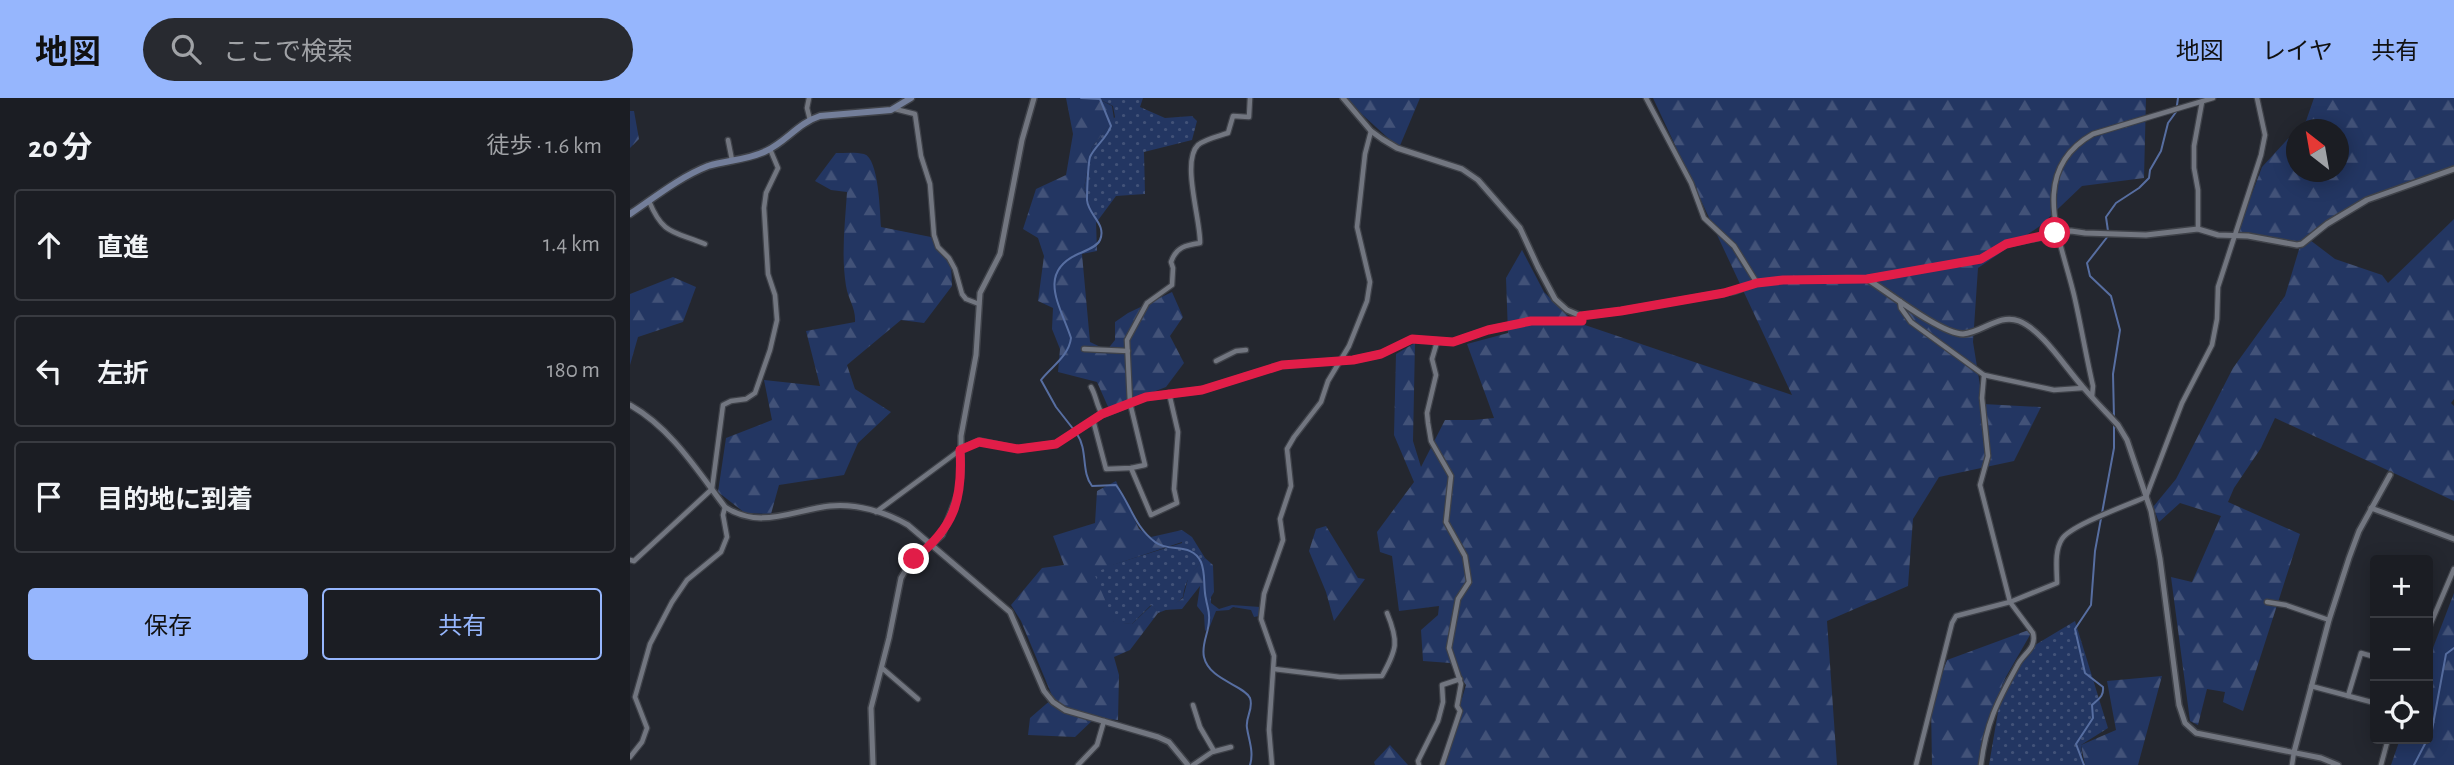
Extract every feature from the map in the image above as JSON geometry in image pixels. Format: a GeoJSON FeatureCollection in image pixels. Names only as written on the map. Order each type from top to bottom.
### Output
{"type":"FeatureCollection","features":[{"type":"Feature","properties":{"kind":"main road"},"geometry":{"type":"LineString","coordinates":[[630,214],[691,174],[732,160],[758,155],[810,120],[895,109],[911,98]]}},
{"type":"Feature","properties":{"kind":"street"},"geometry":{"type":"LineString","coordinates":[[808,98],[810,120]]}},
{"type":"Feature","properties":{"kind":"street"},"geometry":{"type":"LineString","coordinates":[[873,765],[871,708],[901,578],[908,566],[931,546],[947,527],[958,494],[960,450],[976,355],[983,283],[1000,254],[1022,140],[1034,98]]}},
{"type":"Feature","properties":{"kind":"street"},"geometry":{"type":"LineString","coordinates":[[1093,419],[1106,469],[1145,465],[1130,403],[1127,340],[1147,303],[1172,285],[1173,256],[1180,248],[1200,243],[1200,222],[1191,172],[1194,149],[1200,143],[1228,133],[1233,117],[1249,117],[1250,98]]}},
{"type":"Feature","properties":{"kind":"street"},"geometry":{"type":"LineString","coordinates":[[1343,98],[1371,131],[1397,148],[1462,169],[1478,180],[1520,228],[1555,299],[1567,310],[1581,316],[1724,293],[1757,283],[1867,279],[1981,259],[2006,244],[2071,231],[2146,235],[2198,229],[2218,235],[2302,244],[2327,224],[2367,200],[2454,169]]}},
{"type":"Feature","properties":{"kind":"street"},"geometry":{"type":"LineString","coordinates":[[1646,98],[1690,183],[1704,218],[1734,246],[1757,283]]}},
{"type":"Feature","properties":{"kind":"street"},"geometry":{"type":"LineString","coordinates":[[2092,398],[2093,386],[2073,293],[2055,233],[2053,199],[2059,171],[2066,156],[2077,143],[2105,130],[2213,98]]}},
{"type":"Feature","properties":{"kind":"street"},"geometry":{"type":"LineString","coordinates":[[1916,765],[1956,616],[2010,602],[2057,583],[2058,548],[2062,538],[2069,532],[2146,497],[2182,403],[2211,345],[2217,319],[2218,287],[2255,176],[2264,135],[2257,98]]}},
{"type":"Feature","properties":{"kind":"street"},"geometry":{"type":"LineString","coordinates":[[2198,229],[2194,146],[2202,102]]}},
{"type":"Feature","properties":{"kind":"street"},"geometry":{"type":"LineString","coordinates":[[895,109],[915,114],[921,156],[930,184],[934,235],[938,247],[955,269],[961,294],[979,304]]}},
{"type":"Feature","properties":{"kind":"street"},"geometry":{"type":"LineString","coordinates":[[1272,765],[1269,730],[1275,656],[1261,619],[1264,594],[1283,540],[1280,519],[1291,486],[1287,449],[1293,437],[1316,410],[1328,381],[1341,362],[1367,301],[1370,282],[1357,227],[1365,154],[1371,131]]}},
{"type":"Feature","properties":{"kind":"street"},"geometry":{"type":"LineString","coordinates":[[728,140],[732,160]]}},
{"type":"Feature","properties":{"kind":"street"},"geometry":{"type":"LineString","coordinates":[[630,560],[634,561],[712,489],[723,405],[746,399],[755,393],[770,350],[777,320],[775,295],[768,274],[764,208],[766,193],[778,169],[770,149]]}},
{"type":"Feature","properties":{"kind":"street"},"geometry":{"type":"LineString","coordinates":[[649,201],[657,220],[664,228],[705,244]]}},
{"type":"Feature","properties":{"kind":"street"},"geometry":{"type":"LineString","coordinates":[[1867,279],[1945,330],[1961,334],[2015,319],[2024,323],[2045,343],[2123,431],[2151,511],[2160,558],[2179,705],[2185,723],[2196,733],[2321,758],[2338,765]]}},
{"type":"Feature","properties":{"kind":"street"},"geometry":{"type":"LineString","coordinates":[[1899,299],[1901,308],[1911,322],[1984,375],[2054,390],[2084,388]]}},
{"type":"Feature","properties":{"kind":"street"},"geometry":{"type":"LineString","coordinates":[[876,512],[960,450],[979,442],[1018,449],[1056,444],[1102,414],[1146,397],[1202,390],[1282,365],[1341,362],[1381,354],[1412,339],[1453,342],[1488,330],[1531,321],[1582,321],[1581,316]]}},
{"type":"Feature","properties":{"kind":"street"},"geometry":{"type":"LineString","coordinates":[[1437,342],[1432,359],[1436,375],[1427,413],[1428,423],[1431,441],[1451,476],[1446,522],[1465,556],[1469,582],[1458,599],[1449,648],[1460,679],[1457,706],[1460,711],[1441,765]]}},
{"type":"Feature","properties":{"kind":"street"},"geometry":{"type":"LineString","coordinates":[[1084,349],[1128,351]]}},
{"type":"Feature","properties":{"kind":"street"},"geometry":{"type":"LineString","coordinates":[[1216,361],[1237,351],[1246,350]]}},
{"type":"Feature","properties":{"kind":"street"},"geometry":{"type":"LineString","coordinates":[[1981,765],[1993,709],[2018,662],[2033,647],[2035,639],[2010,602],[1980,485],[1988,456],[1982,398],[1984,375]]}},
{"type":"Feature","properties":{"kind":"street"},"geometry":{"type":"LineString","coordinates":[[1091,387],[1102,414]]}},
{"type":"Feature","properties":{"kind":"street"},"geometry":{"type":"LineString","coordinates":[[1131,468],[1151,515],[1177,503],[1174,489],[1178,432],[1168,393]]}},
{"type":"Feature","properties":{"kind":"street"},"geometry":{"type":"LineString","coordinates":[[630,405],[666,432],[725,507],[743,515],[767,519],[828,506],[851,507],[891,516],[908,525],[1010,612],[1044,691],[1053,702],[1065,710],[1141,731],[1169,742],[1191,765],[1214,751],[1231,747]]}},
{"type":"Feature","properties":{"kind":"street"},"geometry":{"type":"LineString","coordinates":[[2292,765],[2329,620],[2359,531],[2390,475]]}},
{"type":"Feature","properties":{"kind":"street"},"geometry":{"type":"LineString","coordinates":[[630,757],[642,742],[647,728],[632,698],[650,644],[687,580],[722,552],[727,537],[723,515],[725,507]]}},
{"type":"Feature","properties":{"kind":"street"},"geometry":{"type":"LineString","coordinates":[[2371,508],[2454,539]]}},
{"type":"Feature","properties":{"kind":"street"},"geometry":{"type":"LineString","coordinates":[[2433,618],[2454,569]]}},
{"type":"Feature","properties":{"kind":"street"},"geometry":{"type":"LineString","coordinates":[[2267,602],[2286,605],[2329,620]]}},
{"type":"Feature","properties":{"kind":"street"},"geometry":{"type":"LineString","coordinates":[[1274,669],[1340,677],[1382,676],[1390,662],[1396,640],[1387,613]]}},
{"type":"Feature","properties":{"kind":"street"},"geometry":{"type":"LineString","coordinates":[[2348,696],[2361,653],[2370,656]]}},
{"type":"Feature","properties":{"kind":"street"},"geometry":{"type":"LineString","coordinates":[[882,668],[918,699]]}},
{"type":"Feature","properties":{"kind":"street"},"geometry":{"type":"LineString","coordinates":[[1419,765],[1418,761],[1442,708],[1442,685],[1460,679]]}},
{"type":"Feature","properties":{"kind":"street"},"geometry":{"type":"LineString","coordinates":[[2311,686],[2370,702]]}},
{"type":"Feature","properties":{"kind":"street"},"geometry":{"type":"LineString","coordinates":[[1193,705],[1200,727],[1214,751]]}},
{"type":"Feature","properties":{"kind":"street"},"geometry":{"type":"LineString","coordinates":[[1078,765],[1097,745],[1104,721]]}},
{"type":"Feature","properties":{"kind":"street"},"geometry":{"type":"LineString","coordinates":[[2381,765],[2387,744]]}},
{"type":"Feature","properties":{"kind":"green space"},"geometry":{"type":"Polygon","coordinates":[[[1066,98],[1097,98],[1112,106],[1114,119],[1092,147],[1084,188],[1096,221],[1097,251],[1082,254],[1090,342],[1107,350],[1115,340],[1115,322],[1172,292],[1183,317],[1170,336],[1184,363],[1166,387],[1109,409],[1097,382],[1058,372],[1060,349],[1052,329],[1053,308],[1038,301],[1044,256],[1038,238],[1023,229],[1036,189],[1066,175],[1073,134],[1066,98]]]}},
{"type":"Feature","properties":{"kind":"green space"},"geometry":{"type":"Polygon","coordinates":[[[1097,98],[1143,98],[1140,107],[1165,118],[1192,116],[1197,121],[1192,140],[1144,152],[1145,194],[1116,196],[1096,223],[1084,188],[1092,147],[1115,117],[1113,106],[1097,98]]]}},
{"type":"Feature","properties":{"kind":"green space"},"geometry":{"type":"Polygon","coordinates":[[[1344,98],[1420,98],[1399,148],[1344,98]]]}},
{"type":"Feature","properties":{"kind":"green space"},"geometry":{"type":"Polygon","coordinates":[[[1653,98],[2146,98],[2144,178],[2082,186],[2040,226],[1978,268],[1973,342],[1983,404],[2041,407],[2014,461],[1939,477],[1913,519],[1908,586],[1827,621],[1837,765],[1442,765],[1466,685],[1450,663],[1423,661],[1421,630],[1438,615],[1439,606],[1399,611],[1392,556],[1380,552],[1377,532],[1414,482],[1394,435],[1396,354],[1415,343],[1413,441],[1421,467],[1445,420],[1494,418],[1467,344],[1508,333],[1506,278],[1522,250],[1544,292],[1573,321],[1792,395],[1653,98]]]}},
{"type":"Feature","properties":{"kind":"green space"},"geometry":{"type":"Polygon","coordinates":[[[2314,98],[2454,98],[2454,167],[2367,200],[2302,244],[2236,236],[2262,167],[2286,141],[2286,182],[2349,182],[2349,119],[2307,119],[2314,98]]]}},
{"type":"Feature","properties":{"kind":"green space"},"geometry":{"type":"Polygon","coordinates":[[[630,111],[634,111],[639,139],[630,148],[630,111]]]}},
{"type":"Feature","properties":{"kind":"green space"},"geometry":{"type":"Polygon","coordinates":[[[836,153],[861,153],[869,158],[876,175],[881,227],[931,237],[951,262],[952,286],[924,323],[901,320],[847,365],[855,389],[891,412],[858,443],[844,475],[779,485],[771,514],[745,513],[718,492],[726,438],[772,420],[764,380],[820,386],[806,331],[855,322],[846,286],[844,262],[847,192],[831,190],[815,181],[836,153]]]}},
{"type":"Feature","properties":{"kind":"green space"},"geometry":{"type":"Polygon","coordinates":[[[2454,219],[2454,399],[2451,403],[2454,406],[2454,501],[2275,418],[2261,448],[2234,488],[2228,502],[2300,534],[2243,711],[2223,702],[2225,692],[2207,689],[2198,725],[2190,721],[2171,577],[2192,582],[2221,516],[2180,503],[2159,522],[2153,507],[2176,479],[2233,368],[2285,296],[2300,246],[2310,240],[2335,259],[2382,275],[2388,283],[2454,219]]]}},
{"type":"Feature","properties":{"kind":"green space"},"geometry":{"type":"Polygon","coordinates":[[[673,277],[696,287],[683,322],[638,337],[630,365],[630,294],[673,277]]]}},
{"type":"Feature","properties":{"kind":"green space"},"geometry":{"type":"Polygon","coordinates":[[[1116,481],[1139,529],[1151,537],[1182,530],[1182,542],[1094,573],[1114,622],[1132,624],[1152,605],[1158,613],[1130,650],[1114,657],[1119,675],[1118,720],[1095,718],[1075,737],[1028,735],[1030,718],[1053,698],[1021,621],[1011,605],[1042,568],[1064,565],[1053,536],[1095,523],[1097,491],[1116,481]]]}},
{"type":"Feature","properties":{"kind":"green space"},"geometry":{"type":"Polygon","coordinates":[[[1326,526],[1358,578],[1365,579],[1334,621],[1326,592],[1309,551],[1316,529],[1326,526]]]}},
{"type":"Feature","properties":{"kind":"green space"},"geometry":{"type":"Polygon","coordinates":[[[1182,530],[1192,537],[1205,558],[1193,571],[1183,597],[1171,608],[1158,613],[1151,605],[1132,624],[1114,623],[1089,572],[1182,543],[1182,530]]]}},
{"type":"Feature","properties":{"kind":"green space"},"geometry":{"type":"Polygon","coordinates":[[[1205,558],[1213,565],[1214,592],[1211,603],[1219,609],[1232,605],[1260,607],[1259,616],[1254,617],[1251,610],[1233,607],[1216,611],[1205,631],[1204,615],[1197,606],[1200,586],[1182,609],[1165,610],[1183,598],[1189,575],[1205,558]]]}},
{"type":"Feature","properties":{"kind":"green space"},"geometry":{"type":"Polygon","coordinates":[[[2454,593],[2454,765],[2391,765],[2398,744],[2433,744],[2433,648],[2454,593]]]}},
{"type":"Feature","properties":{"kind":"green space"},"geometry":{"type":"Polygon","coordinates":[[[2075,621],[2108,728],[2081,745],[2083,765],[1989,765],[2003,682],[2035,645],[2075,621]]]}},
{"type":"Feature","properties":{"kind":"green space"},"geometry":{"type":"Polygon","coordinates":[[[2034,628],[2003,682],[1981,765],[1932,765],[1931,703],[1947,660],[2034,628]]]}},
{"type":"Feature","properties":{"kind":"green space"},"geometry":{"type":"Polygon","coordinates":[[[2162,676],[2138,765],[2085,765],[2081,745],[2116,730],[2107,681],[2162,676]]]}},
{"type":"Feature","properties":{"kind":"green space"},"geometry":{"type":"Polygon","coordinates":[[[1390,745],[1408,765],[1375,765],[1374,762],[1390,745]]]}},
{"type":"Feature","properties":{"kind":"waterway"},"geometry":{"type":"LineString","coordinates":[[1074,430],[1056,407],[1041,380],[1063,356],[1071,338],[1055,292],[1058,271],[1065,262],[1096,245],[1101,234],[1087,200],[1089,166],[1092,153],[1111,126],[1100,99],[1081,98]]}},
{"type":"Feature","properties":{"kind":"waterway"},"geometry":{"type":"LineString","coordinates":[[2108,231],[2106,217],[2116,203],[2149,178],[2150,170],[2161,151],[2168,123],[2176,112],[2178,98]]}},
{"type":"Feature","properties":{"kind":"waterway"},"geometry":{"type":"LineString","coordinates":[[2108,236],[2087,263],[2090,276],[2111,296],[2120,330],[2113,374],[2114,418]]}},
{"type":"Feature","properties":{"kind":"waterway"},"geometry":{"type":"LineString","coordinates":[[2084,765],[2076,744],[2093,718],[2092,705],[2102,696],[2103,687],[2085,673],[2075,629],[2091,605],[2095,551],[2114,448],[2114,424]]}},
{"type":"Feature","properties":{"kind":"waterway"},"geometry":{"type":"LineString","coordinates":[[1077,434],[1092,486],[1116,485],[1148,536],[1161,545],[1192,552],[1201,562],[1209,617],[1204,657],[1212,671],[1247,693],[1250,698],[1247,724],[1250,765]]}},
{"type":"Feature","properties":{"kind":"waterway"},"geometry":{"type":"LineString","coordinates":[[2433,725],[2446,654],[2454,648]]}},
{"type":"Feature","properties":{"kind":"waterway"},"geometry":{"type":"LineString","coordinates":[[2414,765],[2425,744]]}},
{"type":"Feature","properties":{"kind":"route"},"geometry":{"type":"LineString","coordinates":[[914,559],[931,546],[947,527],[958,494],[960,450],[979,442],[1018,449],[1056,444],[1102,414],[1146,397],[1202,390],[1293,363],[1341,362],[1368,357],[1394,349],[1412,339],[1453,342],[1488,330],[1531,321],[1582,321],[1581,316],[1735,291],[1757,283],[1867,279],[1981,259],[2006,244],[2055,233]]}}]}
